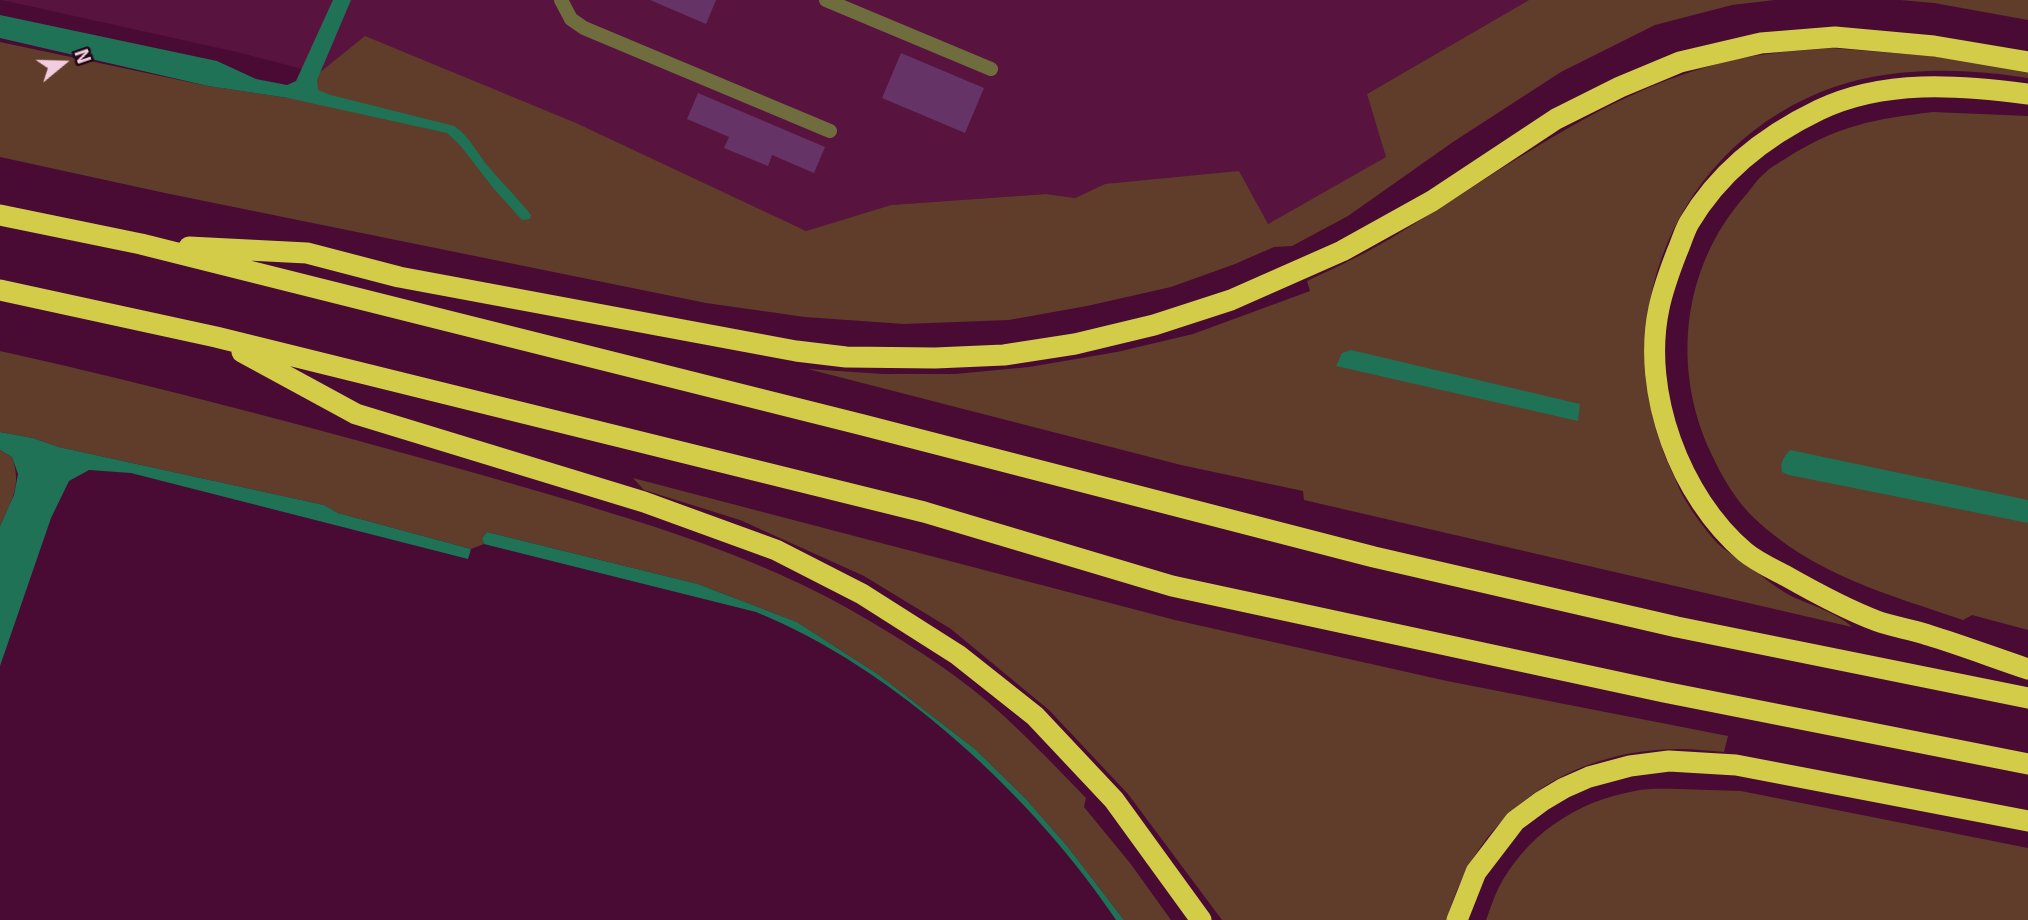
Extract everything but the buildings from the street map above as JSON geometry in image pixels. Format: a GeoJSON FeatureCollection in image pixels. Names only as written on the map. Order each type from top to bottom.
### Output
{"type":"FeatureCollection","features":[{"type":"Feature","properties":{"kind":"highway"},"geometry":{"type":"LineString","coordinates":[[141,244],[307,253],[399,277],[796,351],[846,356],[935,358],[1004,355],[1074,344],[1154,325],[1231,299],[1342,251],[1432,201],[1556,119],[1680,62],[1761,43],[1835,37],[1934,46],[2028,62]]}},
{"type":"Feature","properties":{"kind":"highway"},"geometry":{"type":"LineString","coordinates":[[2028,94],[1939,86],[1893,90],[1856,97],[1821,109],[1771,136],[1728,172],[1689,223],[1659,309],[1656,348],[1658,384],[1671,444],[1708,513],[1747,554],[1839,605],[1878,621],[1927,634],[2028,669]]}},
{"type":"Feature","properties":{"kind":"highway"},"geometry":{"type":"LineString","coordinates":[[0,215],[141,244],[1374,558],[1677,627],[2028,698]]}},
{"type":"Feature","properties":{"kind":"highway"},"geometry":{"type":"LineString","coordinates":[[0,290],[216,337],[923,512],[1172,586],[1664,692],[2028,764]]}},
{"type":"Feature","properties":{"kind":"highway"},"geometry":{"type":"LineString","coordinates":[[216,337],[356,414],[644,502],[776,550],[862,594],[958,655],[1035,716],[1114,800],[1201,920]]}},
{"type":"Feature","properties":{"kind":"highway"},"geometry":{"type":"LineString","coordinates":[[1457,920],[1476,872],[1515,821],[1564,788],[1589,777],[1630,766],[1669,761],[1735,765],[2028,821]]}},
{"type":"Feature","properties":{"kind":"lane"},"geometry":{"type":"LineString","coordinates":[[562,0],[571,19],[584,28],[830,131]]}},
{"type":"Feature","properties":{"kind":"lane"},"geometry":{"type":"LineString","coordinates":[[826,0],[991,69]]}},
{"type":"Feature","properties":{"kind":"shaded area"},"geometry":{"type":"Polygon","coordinates":[[[2,0],[1529,0],[1367,94],[1387,157],[1268,224],[1105,184],[1075,198],[1046,194],[891,205],[806,231],[482,116],[237,52],[2,0]]]}},
{"type":"Feature","properties":{"kind":"shaded area"},"geometry":{"type":"Polygon","coordinates":[[[333,0],[351,0],[317,80],[318,90],[454,126],[526,208],[531,215],[530,219],[522,220],[447,133],[288,98],[208,86],[0,38],[0,15],[217,61],[256,79],[287,85],[296,81],[333,0]]]}},
{"type":"Feature","properties":{"kind":"shaded area"},"geometry":{"type":"Polygon","coordinates":[[[1529,0],[1775,0],[1732,5],[1655,25],[1561,72],[1453,142],[1348,216],[1292,246],[1274,247],[1171,287],[1009,320],[904,324],[805,317],[706,303],[0,157],[0,42],[208,86],[288,98],[365,36],[576,123],[806,231],[891,205],[1046,194],[1075,198],[1105,184],[1239,171],[1268,224],[1386,157],[1367,94],[1529,0]]]}},
{"type":"Feature","properties":{"kind":"shaded area"},"geometry":{"type":"Polygon","coordinates":[[[1900,0],[2028,0],[2028,20],[1934,3],[1900,0]]]}},
{"type":"Feature","properties":{"kind":"shaded area"},"geometry":{"type":"Polygon","coordinates":[[[1831,48],[1931,56],[2028,70],[2028,78],[1955,71],[1881,75],[1834,87],[1779,113],[1732,150],[1694,194],[1667,244],[1651,299],[1645,356],[1652,414],[1672,472],[1701,523],[1721,547],[1780,589],[1832,613],[1852,627],[1304,500],[1303,491],[1181,465],[808,369],[883,374],[955,374],[1029,367],[1117,352],[1193,334],[1310,291],[1307,281],[1378,246],[1550,138],[1628,97],[1668,80],[1725,62],[1831,48]]]}},
{"type":"Feature","properties":{"kind":"shaded area"},"geometry":{"type":"Polygon","coordinates":[[[1933,112],[2028,116],[2028,630],[1972,615],[1963,620],[1880,591],[1827,569],[1778,538],[1748,512],[1725,480],[1698,420],[1691,387],[1689,319],[1696,286],[1707,254],[1724,224],[1758,180],[1771,168],[1824,137],[1875,121],[1933,112]]]}},
{"type":"Feature","properties":{"kind":"shaded area"},"geometry":{"type":"Polygon","coordinates":[[[1351,350],[1580,404],[1578,421],[1336,366],[1342,353],[1351,350]]]}},
{"type":"Feature","properties":{"kind":"shaded area"},"geometry":{"type":"Polygon","coordinates":[[[0,351],[242,410],[580,504],[680,535],[778,573],[824,595],[922,653],[1005,717],[1086,798],[1084,807],[1130,863],[1171,920],[1124,920],[1068,847],[1026,799],[975,749],[879,675],[797,622],[698,584],[487,532],[482,538],[484,544],[471,549],[338,513],[324,505],[0,432],[0,351]]]}},
{"type":"Feature","properties":{"kind":"shaded area"},"geometry":{"type":"Polygon","coordinates":[[[0,432],[324,505],[338,513],[471,549],[468,559],[131,473],[89,470],[69,481],[51,518],[0,666],[0,526],[14,495],[18,474],[12,457],[0,450],[0,432]]]}},
{"type":"Feature","properties":{"kind":"shaded area"},"geometry":{"type":"Polygon","coordinates":[[[0,450],[12,457],[16,484],[0,526],[0,450]]]}},
{"type":"Feature","properties":{"kind":"shaded area"},"geometry":{"type":"Polygon","coordinates":[[[1790,450],[2028,500],[2028,523],[1789,475],[1782,472],[1781,465],[1790,450]]]}},
{"type":"Feature","properties":{"kind":"shaded area"},"geometry":{"type":"Polygon","coordinates":[[[633,478],[1175,620],[1447,681],[1728,736],[1724,752],[1682,749],[1641,752],[1603,760],[1567,774],[1534,794],[1505,818],[1480,848],[1461,882],[1447,920],[1222,920],[1128,794],[1049,710],[951,629],[864,576],[740,520],[644,490],[633,478]]]}},
{"type":"Feature","properties":{"kind":"shaded area"},"geometry":{"type":"Polygon","coordinates":[[[487,532],[698,584],[797,622],[879,675],[975,749],[1026,799],[1068,847],[1124,920],[1116,920],[1083,874],[1003,783],[909,701],[859,666],[807,636],[756,612],[484,544],[482,538],[487,532]]]}},
{"type":"Feature","properties":{"kind":"shaded area"},"geometry":{"type":"Polygon","coordinates":[[[1646,789],[1741,791],[2028,848],[2028,920],[1486,920],[1496,893],[1509,870],[1522,853],[1554,824],[1573,812],[1613,796],[1646,789]]]}}]}
